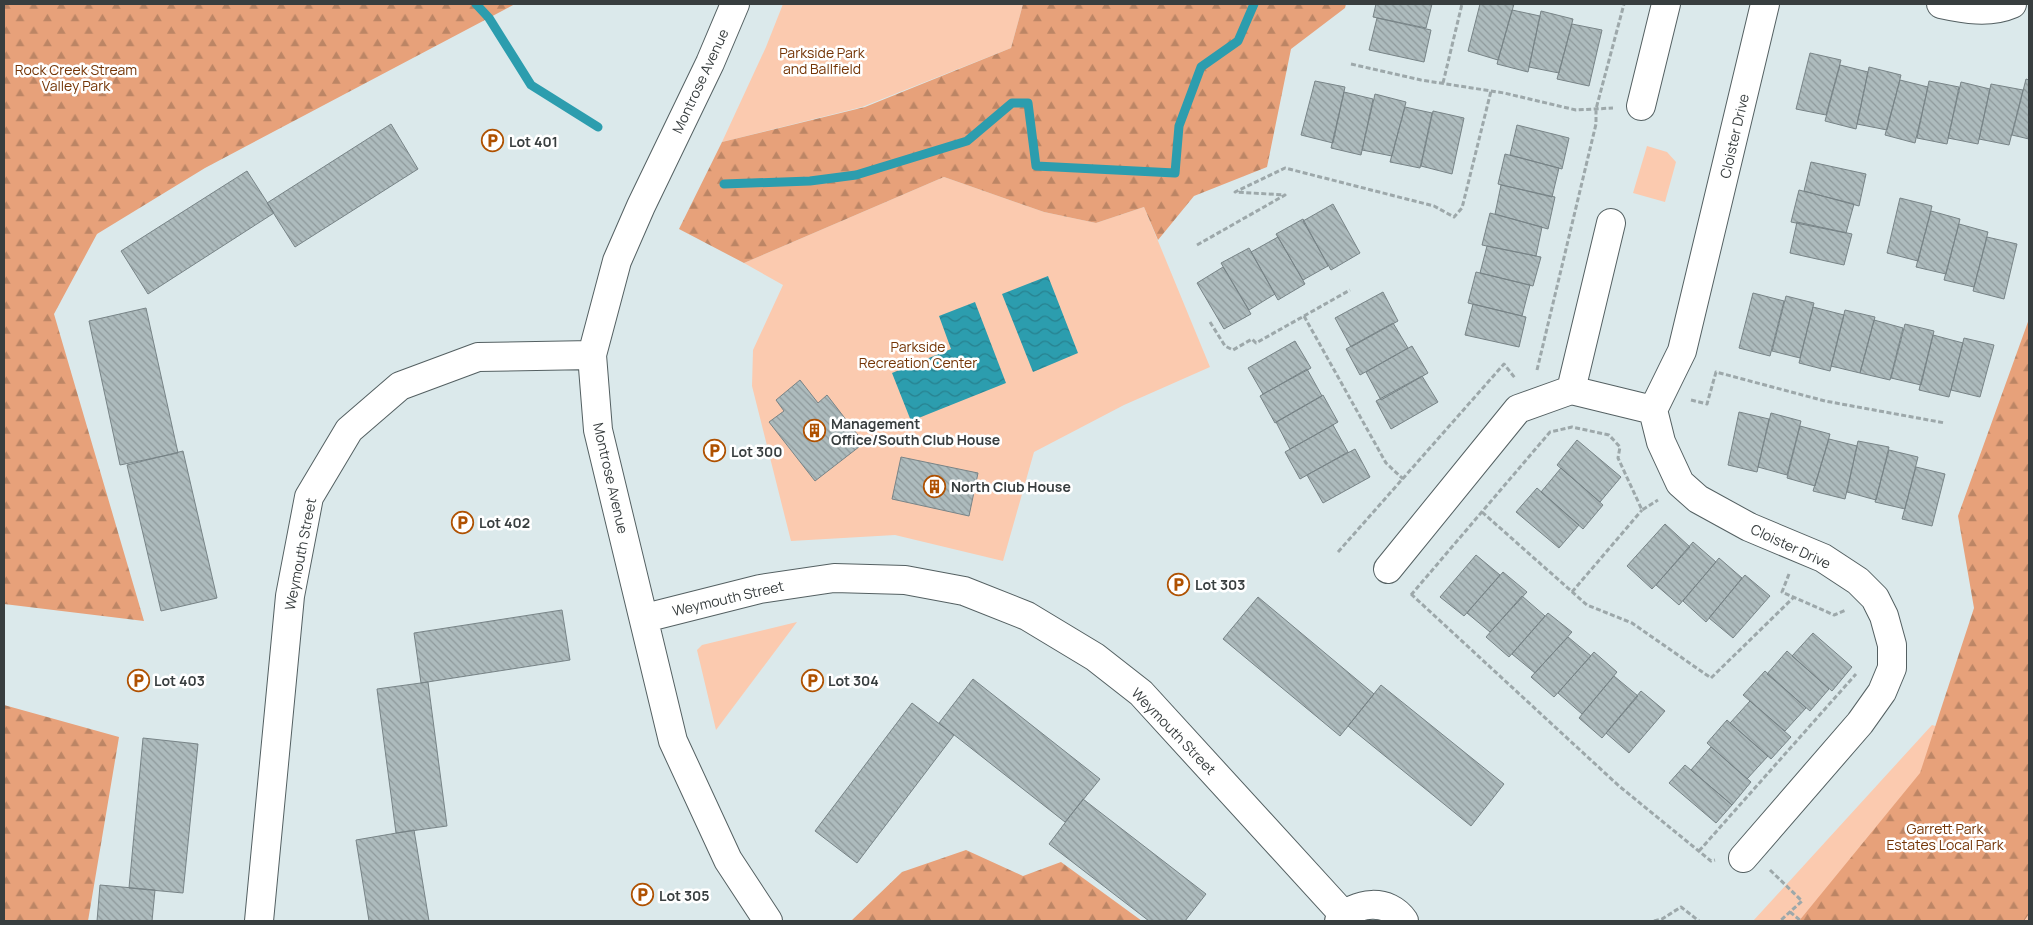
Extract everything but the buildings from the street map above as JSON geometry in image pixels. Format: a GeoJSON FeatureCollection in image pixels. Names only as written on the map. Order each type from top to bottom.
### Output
{"type":"FeatureCollection","features":[{"type":"Feature","properties":{"kind":"street","name":"Montrose Avenue"},"geometry":{"type":"LineString","coordinates":[[735,4],[710,63],[641,206],[617,261],[592,354],[598,430],[673,740],[728,860],[768,921]]}},
{"type":"Feature","properties":{"kind":"street"},"geometry":{"type":"LineString","coordinates":[[1641,106],[1666,4]]}},
{"type":"Feature","properties":{"kind":"street","name":"Cloister Drive"},"geometry":{"type":"LineString","coordinates":[[1746,855],[1860,723],[1882,692],[1892,668],[1892,645],[1884,616],[1875,598],[1858,581],[1823,558],[1749,527],[1698,499],[1680,483],[1661,442],[1653,410],[1682,351],[1765,4]]}},
{"type":"Feature","properties":{"kind":"street"},"geometry":{"type":"LineString","coordinates":[[1941,4],[1970,10],[2002,8],[2012,4]]}},
{"type":"Feature","properties":{"kind":"street"},"geometry":{"type":"LineString","coordinates":[[1571,390],[1611,223]]}},
{"type":"Feature","properties":{"kind":"street","name":"Weymouth Street"},"geometry":{"type":"LineString","coordinates":[[259,921],[290,596],[309,497],[349,430],[400,386],[478,357],[592,354]]}},
{"type":"Feature","properties":{"kind":"street"},"geometry":{"type":"LineString","coordinates":[[1388,569],[1518,409],[1571,390],[1653,410]]}},
{"type":"Feature","properties":{"kind":"street","name":"Weymouth Street"},"geometry":{"type":"LineString","coordinates":[[645,618],[760,588],[834,578],[905,580],[964,591],[1027,616],[1095,657],[1141,693],[1341,918],[1355,908],[1367,905],[1380,905],[1392,910],[1404,921]]}},
{"type":"Feature","properties":{"kind":"path"},"geometry":{"type":"LineString","coordinates":[[1443,83],[1462,4]]}},
{"type":"Feature","properties":{"kind":"path"},"geometry":{"type":"LineString","coordinates":[[1535,378],[1596,124],[1596,109],[1624,4]]}},
{"type":"Feature","properties":{"kind":"path"},"geometry":{"type":"LineString","coordinates":[[1352,64],[1491,91],[1576,110],[1641,106]]}},
{"type":"Feature","properties":{"kind":"path"},"geometry":{"type":"LineString","coordinates":[[1197,245],[1285,195],[1235,192],[1285,168],[1434,206],[1454,217],[1462,208],[1491,91]]}},
{"type":"Feature","properties":{"kind":"path"},"geometry":{"type":"LineString","coordinates":[[1210,322],[1225,346],[1233,350],[1252,339],[1256,343],[1350,290]]}},
{"type":"Feature","properties":{"kind":"path"},"geometry":{"type":"LineString","coordinates":[[1304,316],[1386,463],[1403,479]]}},
{"type":"Feature","properties":{"kind":"path"},"geometry":{"type":"LineString","coordinates":[[1338,552],[1504,364],[1516,379]]}},
{"type":"Feature","properties":{"kind":"path"},"geometry":{"type":"LineString","coordinates":[[1690,400],[1707,404],[1716,372],[1825,402],[1945,423]]}},
{"type":"Feature","properties":{"kind":"path"},"geometry":{"type":"LineString","coordinates":[[1412,595],[1550,432],[1572,427],[1609,435],[1620,447],[1618,458],[1642,510]]}},
{"type":"Feature","properties":{"kind":"path"},"geometry":{"type":"LineString","coordinates":[[1572,592],[1642,510],[1663,497]]}},
{"type":"Feature","properties":{"kind":"path"},"geometry":{"type":"LineString","coordinates":[[1482,512],[1587,605],[1632,622],[1711,678],[1794,597]]}},
{"type":"Feature","properties":{"kind":"path"},"geometry":{"type":"LineString","coordinates":[[1782,568],[1791,571],[1782,592],[1834,615],[1848,608]]}},
{"type":"Feature","properties":{"kind":"path"},"geometry":{"type":"LineString","coordinates":[[1388,569],[1412,595],[1619,786],[1711,861],[1746,855],[1802,901],[1780,921]]}},
{"type":"Feature","properties":{"kind":"path"},"geometry":{"type":"LineString","coordinates":[[1699,851],[1856,673]]}},
{"type":"Feature","properties":{"kind":"path"},"geometry":{"type":"LineString","coordinates":[[1654,921],[1662,919],[1681,908],[1699,921]]}},
{"type":"Feature","properties":{"kind":"path"},"geometry":{"type":"LineString","coordinates":[[1790,912],[1801,921]]}},
{"type":"Feature","properties":{"kind":"green space","name":"Rock Creek Stream Valley Park"},"geometry":{"type":"Polygon","coordinates":[[[4,4],[515,4],[205,168],[97,234],[54,314],[144,621],[4,604],[4,4]]]}},
{"type":"Feature","properties":{"kind":"green space","name":"Parkside Park and Ballfield"},"geometry":{"type":"Polygon","coordinates":[[[783,4],[1023,4],[1011,48],[862,107],[722,142],[766,47],[783,4]]]}},
{"type":"Feature","properties":{"kind":"green space"},"geometry":{"type":"Polygon","coordinates":[[[1023,4],[1346,4],[1345,8],[1291,49],[1267,167],[1194,196],[1158,240],[1144,207],[1096,223],[1044,212],[944,177],[744,263],[679,229],[722,142],[865,107],[1011,48],[1023,4]]]}},
{"type":"Feature","properties":{"kind":"green space"},"geometry":{"type":"Polygon","coordinates":[[[1647,146],[1667,152],[1676,162],[1665,202],[1633,193],[1647,146]]]}},
{"type":"Feature","properties":{"kind":"green space","name":"Parkside Recreation Center"},"geometry":{"type":"Polygon","coordinates":[[[944,177],[1044,212],[1096,223],[1144,207],[1210,367],[1124,405],[1034,452],[1003,561],[895,535],[791,541],[752,386],[753,350],[783,285],[744,263],[944,177]]]}},
{"type":"Feature","properties":{"kind":"green space"},"geometry":{"type":"Polygon","coordinates":[[[2029,319],[2029,914],[2024,921],[1799,921],[1920,773],[1974,608],[1958,516],[2029,319]]]}},
{"type":"Feature","properties":{"kind":"green space"},"geometry":{"type":"Polygon","coordinates":[[[797,622],[716,730],[697,650],[702,645],[797,622]]]}},
{"type":"Feature","properties":{"kind":"green space"},"geometry":{"type":"Polygon","coordinates":[[[4,705],[119,737],[88,921],[4,921],[4,705]]]}},
{"type":"Feature","properties":{"kind":"green space","name":"Garrett Park Estates Local Park"},"geometry":{"type":"Polygon","coordinates":[[[1932,725],[2029,755],[2029,921],[1753,921],[1932,725]]]}},
{"type":"Feature","properties":{"kind":"green space"},"geometry":{"type":"Polygon","coordinates":[[[966,850],[1023,876],[1061,862],[1142,921],[851,921],[902,872],[966,850]]]}},
{"type":"Feature","properties":{"kind":"water"},"geometry":{"type":"Polygon","coordinates":[[[1048,276],[1078,353],[1033,372],[1002,294],[1048,276]]]}},
{"type":"Feature","properties":{"kind":"water"},"geometry":{"type":"Polygon","coordinates":[[[975,302],[1006,383],[911,421],[892,373],[951,349],[939,316],[975,302]]]}},
{"type":"Feature","properties":{"kind":"waterway"},"geometry":{"type":"LineString","coordinates":[[476,4],[489,18],[531,85],[598,127]]}},
{"type":"Feature","properties":{"kind":"waterway"},"geometry":{"type":"LineString","coordinates":[[724,184],[810,181],[856,175],[967,141],[1012,103],[1028,103],[1036,166],[1175,173],[1179,126],[1201,67],[1238,41],[1254,4]]}},
{"type":"Feature","properties":{"kind":"place","name":"Lot 401"},"geometry":{"type":"Point","coordinates":[493,141]}},
{"type":"Feature","properties":{"kind":"place","name":"Management Office/South Club House"},"geometry":{"type":"Point","coordinates":[815,431]}},
{"type":"Feature","properties":{"kind":"place","name":"Lot 300"},"geometry":{"type":"Point","coordinates":[715,451]}},
{"type":"Feature","properties":{"kind":"place","name":"North Club House"},"geometry":{"type":"Point","coordinates":[935,486]}},
{"type":"Feature","properties":{"kind":"place","name":"Lot 402"},"geometry":{"type":"Point","coordinates":[463,522]}},
{"type":"Feature","properties":{"kind":"place","name":"Lot 303"},"geometry":{"type":"Point","coordinates":[1179,584]}},
{"type":"Feature","properties":{"kind":"place","name":"Lot 403"},"geometry":{"type":"Point","coordinates":[138,680]}},
{"type":"Feature","properties":{"kind":"place","name":"Lot 304"},"geometry":{"type":"Point","coordinates":[812,680]}},
{"type":"Feature","properties":{"kind":"place","name":"Lot 305"},"geometry":{"type":"Point","coordinates":[643,895]}}]}
